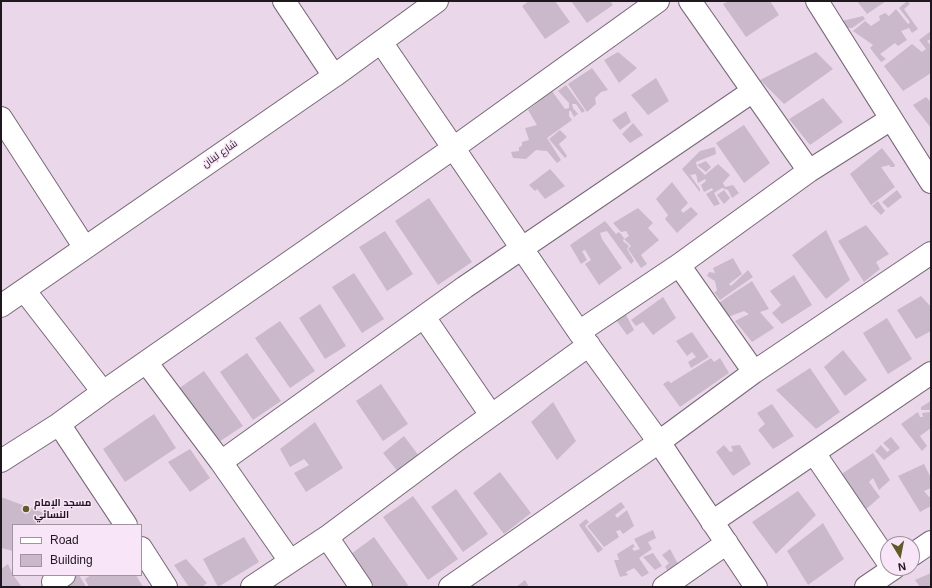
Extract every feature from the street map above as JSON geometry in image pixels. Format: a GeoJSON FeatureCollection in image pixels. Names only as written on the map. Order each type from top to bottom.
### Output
{"type":"FeatureCollection","features":[{"type":"Feature","properties":{"kind":"street"},"geometry":{"type":"LineString","coordinates":[[284,1],[334,76]]}},
{"type":"Feature","properties":{"kind":"street","name":"شارع لبنان"},"geometry":{"type":"LineString","coordinates":[[1,306],[334,76],[437,1]]}},
{"type":"Feature","properties":{"kind":"street"},"geometry":{"type":"LineString","coordinates":[[1,462],[59,424],[452,149],[658,1]]}},
{"type":"Feature","properties":{"kind":"street"},"geometry":{"type":"LineString","coordinates":[[690,1],[809,171]]}},
{"type":"Feature","properties":{"kind":"street"},"geometry":{"type":"LineString","coordinates":[[817,1],[931,182]]}},
{"type":"Feature","properties":{"kind":"street"},"geometry":{"type":"LineString","coordinates":[[381,42],[452,149],[584,339],[659,442],[756,587]]}},
{"type":"Feature","properties":{"kind":"street"},"geometry":{"type":"LineString","coordinates":[[220,462],[522,249],[753,91]]}},
{"type":"Feature","properties":{"kind":"street"},"geometry":{"type":"LineString","coordinates":[[1,118],[85,248]]}},
{"type":"Feature","properties":{"kind":"street"},"geometry":{"type":"LineString","coordinates":[[252,587],[326,537],[491,415],[584,339],[679,265],[809,171],[891,119]]}},
{"type":"Feature","properties":{"kind":"street"},"geometry":{"type":"LineString","coordinates":[[450,587],[659,442],[754,372],[931,253]]}},
{"type":"Feature","properties":{"kind":"street"},"geometry":{"type":"LineString","coordinates":[[679,265],[754,372]]}},
{"type":"Feature","properties":{"kind":"street"},"geometry":{"type":"LineString","coordinates":[[24,290],[103,392]]}},
{"type":"Feature","properties":{"kind":"street"},"geometry":{"type":"LineString","coordinates":[[424,318],[491,415]]}},
{"type":"Feature","properties":{"kind":"street"},"geometry":{"type":"LineString","coordinates":[[146,362],[220,462],[290,561]]}},
{"type":"Feature","properties":{"kind":"street"},"geometry":{"type":"LineString","coordinates":[[712,522],[931,373]]}},
{"type":"Feature","properties":{"kind":"street"},"geometry":{"type":"LineString","coordinates":[[59,424],[125,524]]}},
{"type":"Feature","properties":{"kind":"street"},"geometry":{"type":"LineString","coordinates":[[814,453],[880,549]]}},
{"type":"Feature","properties":{"kind":"street"},"geometry":{"type":"LineString","coordinates":[[326,537],[360,587]]}},
{"type":"Feature","properties":{"kind":"street"},"geometry":{"type":"LineString","coordinates":[[920,550],[931,542]]}},
{"type":"Feature","properties":{"kind":"street"},"geometry":{"type":"LineString","coordinates":[[664,587],[726,543]]}},
{"type":"Feature","properties":{"kind":"street"},"geometry":{"type":"LineString","coordinates":[[142,550],[166,587]]}},
{"type":"Feature","properties":{"kind":"street"},"geometry":{"type":"LineString","coordinates":[[866,587],[880,576]]}},
{"type":"Feature","properties":{"kind":"building"},"geometry":{"type":"Polygon","coordinates":[[[529,1],[555,1],[570,22],[545,39],[522,6],[529,1]]]}},
{"type":"Feature","properties":{"kind":"building"},"geometry":{"type":"Polygon","coordinates":[[[571,1],[610,1],[613,5],[587,23],[571,1]]]}},
{"type":"Feature","properties":{"kind":"building"},"geometry":{"type":"Polygon","coordinates":[[[729,1],[770,1],[779,15],[746,37],[723,4],[729,1]]]}},
{"type":"Feature","properties":{"kind":"building"},"geometry":{"type":"Polygon","coordinates":[[[857,1],[886,1],[867,14],[857,1]]]}},
{"type":"Feature","properties":{"kind":"building"},"geometry":{"type":"Polygon","coordinates":[[[907,1],[910,4],[904,9],[918,29],[912,33],[909,28],[901,31],[907,40],[898,46],[895,43],[880,54],[886,59],[881,62],[870,48],[873,45],[853,31],[865,21],[871,26],[880,20],[879,16],[885,13],[889,16],[896,9],[908,24],[910,22],[899,8],[907,1]]]}},
{"type":"Feature","properties":{"kind":"building"},"geometry":{"type":"Polygon","coordinates":[[[863,16],[865,19],[852,28],[846,28],[842,21],[863,16]]]}},
{"type":"Feature","properties":{"kind":"building"},"geometry":{"type":"Polygon","coordinates":[[[931,31],[931,39],[927,41],[931,46],[931,73],[903,91],[884,66],[912,44],[922,52],[926,49],[919,40],[931,31]]]}},
{"type":"Feature","properties":{"kind":"building"},"geometry":{"type":"Polygon","coordinates":[[[618,52],[637,68],[619,83],[604,60],[618,52]]]}},
{"type":"Feature","properties":{"kind":"building"},"geometry":{"type":"Polygon","coordinates":[[[816,52],[833,69],[784,104],[760,80],[816,52]]]}},
{"type":"Feature","properties":{"kind":"building"},"geometry":{"type":"Polygon","coordinates":[[[592,68],[608,90],[601,92],[595,98],[596,104],[587,112],[568,84],[592,68]]]}},
{"type":"Feature","properties":{"kind":"building"},"geometry":{"type":"Polygon","coordinates":[[[656,78],[669,101],[648,115],[631,95],[656,78]]]}},
{"type":"Feature","properties":{"kind":"building"},"geometry":{"type":"Polygon","coordinates":[[[566,85],[585,111],[582,113],[576,104],[572,104],[573,108],[578,114],[574,117],[571,111],[569,111],[569,116],[572,120],[547,138],[561,160],[557,163],[547,151],[536,150],[526,159],[513,158],[511,152],[519,151],[519,147],[522,146],[522,142],[529,140],[525,128],[537,125],[528,110],[552,91],[565,109],[569,108],[569,103],[558,91],[566,85]]]}},
{"type":"Feature","properties":{"kind":"building"},"geometry":{"type":"Polygon","coordinates":[[[926,97],[930,101],[931,99],[931,128],[913,105],[926,97]]]}},
{"type":"Feature","properties":{"kind":"building"},"geometry":{"type":"Polygon","coordinates":[[[823,98],[843,122],[810,145],[789,119],[823,98]]]}},
{"type":"Feature","properties":{"kind":"building"},"geometry":{"type":"Polygon","coordinates":[[[626,111],[631,122],[620,130],[612,120],[626,111]]]}},
{"type":"Feature","properties":{"kind":"building"},"geometry":{"type":"Polygon","coordinates":[[[633,123],[643,135],[630,143],[622,134],[633,123]]]}},
{"type":"Feature","properties":{"kind":"building"},"geometry":{"type":"Polygon","coordinates":[[[744,125],[770,163],[744,183],[716,143],[744,125]]]}},
{"type":"Feature","properties":{"kind":"building"},"geometry":{"type":"Polygon","coordinates":[[[560,130],[567,137],[559,144],[567,156],[565,158],[549,139],[560,130]]]}},
{"type":"Feature","properties":{"kind":"building"},"geometry":{"type":"Polygon","coordinates":[[[715,147],[716,154],[696,162],[697,167],[705,175],[718,164],[730,175],[723,183],[725,187],[733,185],[739,193],[732,198],[728,190],[722,188],[714,193],[720,204],[714,206],[706,194],[713,190],[712,188],[704,192],[701,185],[706,181],[705,179],[698,183],[696,174],[690,175],[700,189],[700,192],[682,169],[700,151],[715,147]]]}},
{"type":"Feature","properties":{"kind":"building"},"geometry":{"type":"Polygon","coordinates":[[[882,148],[895,165],[894,167],[890,167],[890,165],[881,167],[895,187],[871,205],[850,174],[882,148]]]}},
{"type":"Feature","properties":{"kind":"building"},"geometry":{"type":"Polygon","coordinates":[[[706,161],[711,167],[706,172],[697,165],[706,161]]]}},
{"type":"Feature","properties":{"kind":"building"},"geometry":{"type":"Polygon","coordinates":[[[550,169],[565,186],[545,199],[537,189],[535,191],[529,185],[550,169]]]}},
{"type":"Feature","properties":{"kind":"building"},"geometry":{"type":"Polygon","coordinates":[[[672,182],[688,203],[681,210],[683,213],[691,207],[698,214],[677,233],[665,219],[668,215],[656,199],[672,182]]]}},
{"type":"Feature","properties":{"kind":"building"},"geometry":{"type":"Polygon","coordinates":[[[724,190],[730,198],[724,204],[717,195],[724,190]]]}},
{"type":"Feature","properties":{"kind":"building"},"geometry":{"type":"Polygon","coordinates":[[[897,190],[902,197],[888,208],[882,202],[897,190]]]}},
{"type":"Feature","properties":{"kind":"building"},"geometry":{"type":"Polygon","coordinates":[[[429,198],[472,262],[438,285],[395,221],[429,198]]]}},
{"type":"Feature","properties":{"kind":"building"},"geometry":{"type":"Polygon","coordinates":[[[878,201],[885,211],[881,215],[872,206],[878,201]]]}},
{"type":"Feature","properties":{"kind":"building"},"geometry":{"type":"Polygon","coordinates":[[[638,208],[653,223],[648,228],[659,240],[641,255],[647,264],[641,268],[628,249],[631,246],[624,239],[629,236],[626,231],[621,232],[613,223],[638,208]]]}},
{"type":"Feature","properties":{"kind":"building"},"geometry":{"type":"Polygon","coordinates":[[[605,221],[616,234],[619,232],[624,238],[623,241],[629,246],[627,249],[634,261],[631,264],[607,231],[600,233],[602,239],[622,268],[599,285],[585,264],[591,260],[585,250],[582,251],[587,260],[581,264],[570,245],[605,221]]]}},
{"type":"Feature","properties":{"kind":"building"},"geometry":{"type":"Polygon","coordinates":[[[866,225],[889,254],[876,262],[880,269],[864,282],[838,241],[866,225]]]}},
{"type":"Feature","properties":{"kind":"building"},"geometry":{"type":"Polygon","coordinates":[[[826,230],[850,280],[826,299],[792,255],[826,230]]]}},
{"type":"Feature","properties":{"kind":"building"},"geometry":{"type":"Polygon","coordinates":[[[385,231],[413,274],[387,291],[359,247],[385,231]]]}},
{"type":"Feature","properties":{"kind":"building"},"geometry":{"type":"Polygon","coordinates":[[[733,258],[742,274],[729,284],[731,286],[748,270],[753,277],[720,300],[714,292],[717,291],[715,281],[707,276],[709,272],[715,273],[713,268],[733,258]]]}},
{"type":"Feature","properties":{"kind":"building"},"geometry":{"type":"Polygon","coordinates":[[[354,273],[384,319],[362,333],[332,287],[354,273]]]}},
{"type":"Feature","properties":{"kind":"building"},"geometry":{"type":"Polygon","coordinates":[[[794,275],[812,305],[782,324],[772,313],[781,305],[770,291],[794,275]]]}},
{"type":"Feature","properties":{"kind":"building"},"geometry":{"type":"Polygon","coordinates":[[[752,281],[769,309],[760,312],[774,328],[752,342],[735,321],[749,314],[744,311],[728,317],[717,304],[752,281]]]}},
{"type":"Feature","properties":{"kind":"building"},"geometry":{"type":"Polygon","coordinates":[[[921,296],[931,307],[931,331],[916,339],[897,310],[921,296]]]}},
{"type":"Feature","properties":{"kind":"building"},"geometry":{"type":"Polygon","coordinates":[[[663,297],[676,318],[653,335],[643,322],[636,326],[631,320],[663,297]]]}},
{"type":"Feature","properties":{"kind":"building"},"geometry":{"type":"Polygon","coordinates":[[[320,304],[346,346],[325,359],[299,318],[320,304]]]}},
{"type":"Feature","properties":{"kind":"building"},"geometry":{"type":"Polygon","coordinates":[[[625,313],[634,330],[627,335],[616,320],[625,313]]]}},
{"type":"Feature","properties":{"kind":"building"},"geometry":{"type":"Polygon","coordinates":[[[887,318],[912,359],[888,374],[863,333],[887,318]]]}},
{"type":"Feature","properties":{"kind":"building"},"geometry":{"type":"Polygon","coordinates":[[[280,321],[315,371],[290,388],[255,338],[280,321]]]}},
{"type":"Feature","properties":{"kind":"building"},"geometry":{"type":"Polygon","coordinates":[[[692,332],[709,357],[691,368],[688,362],[696,357],[692,352],[687,356],[676,341],[692,332]]]}},
{"type":"Feature","properties":{"kind":"building"},"geometry":{"type":"Polygon","coordinates":[[[843,350],[867,380],[845,396],[824,367],[843,350]]]}},
{"type":"Feature","properties":{"kind":"building"},"geometry":{"type":"Polygon","coordinates":[[[247,353],[281,401],[253,420],[220,372],[247,353]]]}},
{"type":"Feature","properties":{"kind":"building"},"geometry":{"type":"Polygon","coordinates":[[[711,358],[714,362],[720,358],[729,373],[680,407],[663,384],[668,381],[671,383],[711,358]]]}},
{"type":"Feature","properties":{"kind":"building"},"geometry":{"type":"Polygon","coordinates":[[[810,368],[840,412],[816,429],[776,390],[810,368]]]}},
{"type":"Feature","properties":{"kind":"building"},"geometry":{"type":"Polygon","coordinates":[[[204,371],[243,426],[216,444],[178,389],[204,371]]]}},
{"type":"Feature","properties":{"kind":"building"},"geometry":{"type":"Polygon","coordinates":[[[381,384],[408,424],[383,441],[356,401],[381,384]]]}},
{"type":"Feature","properties":{"kind":"building"},"geometry":{"type":"Polygon","coordinates":[[[931,401],[931,410],[921,410],[921,407],[931,401]]]}},
{"type":"Feature","properties":{"kind":"building"},"geometry":{"type":"Polygon","coordinates":[[[553,402],[576,441],[557,460],[531,422],[553,402]]]}},
{"type":"Feature","properties":{"kind":"building"},"geometry":{"type":"Polygon","coordinates":[[[772,404],[794,436],[773,449],[758,430],[765,424],[757,413],[772,404]]]}},
{"type":"Feature","properties":{"kind":"building"},"geometry":{"type":"Polygon","coordinates":[[[918,412],[920,417],[923,417],[922,413],[931,412],[931,428],[920,436],[927,446],[922,451],[901,424],[918,412]]]}},
{"type":"Feature","properties":{"kind":"building"},"geometry":{"type":"Polygon","coordinates":[[[154,414],[176,448],[125,482],[103,449],[154,414]]]}},
{"type":"Feature","properties":{"kind":"building"},"geometry":{"type":"Polygon","coordinates":[[[315,422],[343,468],[306,492],[294,473],[309,465],[304,459],[290,467],[280,449],[315,422]]]}},
{"type":"Feature","properties":{"kind":"building"},"geometry":{"type":"Polygon","coordinates":[[[404,436],[419,456],[398,472],[383,453],[404,436]]]}},
{"type":"Feature","properties":{"kind":"building"},"geometry":{"type":"Polygon","coordinates":[[[891,437],[900,448],[884,460],[875,451],[881,445],[887,452],[890,450],[883,443],[891,437]]]}},
{"type":"Feature","properties":{"kind":"building"},"geometry":{"type":"Polygon","coordinates":[[[724,445],[730,452],[733,451],[731,446],[740,445],[751,464],[733,476],[716,452],[724,445]]]}},
{"type":"Feature","properties":{"kind":"building"},"geometry":{"type":"Polygon","coordinates":[[[190,449],[210,478],[190,492],[168,462],[190,449]]]}},
{"type":"Feature","properties":{"kind":"building"},"geometry":{"type":"Polygon","coordinates":[[[873,453],[890,480],[879,490],[873,478],[869,482],[880,497],[864,511],[840,475],[873,453]]]}},
{"type":"Feature","properties":{"kind":"building"},"geometry":{"type":"Polygon","coordinates":[[[924,464],[931,478],[931,488],[924,491],[929,497],[931,496],[931,506],[920,512],[898,476],[924,464]]]}},
{"type":"Feature","properties":{"kind":"building"},"geometry":{"type":"Polygon","coordinates":[[[500,472],[531,513],[504,534],[473,493],[500,472]]]}},
{"type":"Feature","properties":{"kind":"building"},"geometry":{"type":"Polygon","coordinates":[[[456,489],[488,534],[463,552],[431,507],[456,489]]]}},
{"type":"Feature","properties":{"kind":"building"},"geometry":{"type":"Polygon","coordinates":[[[798,491],[816,515],[776,554],[752,522],[798,491]]]}},
{"type":"Feature","properties":{"kind":"building"},"geometry":{"type":"Polygon","coordinates":[[[413,496],[458,559],[428,580],[383,517],[413,496]]]}},
{"type":"Feature","properties":{"kind":"building"},"geometry":{"type":"Polygon","coordinates":[[[1,497],[44,513],[39,524],[12,524],[12,551],[1,548],[1,497]]]}},
{"type":"Feature","properties":{"kind":"building"},"geometry":{"type":"Polygon","coordinates":[[[621,502],[625,507],[615,515],[617,518],[627,510],[634,526],[623,534],[620,530],[616,531],[619,537],[604,547],[587,526],[621,502]]]}},
{"type":"Feature","properties":{"kind":"building"},"geometry":{"type":"Polygon","coordinates":[[[586,519],[589,522],[585,526],[603,549],[598,553],[579,525],[586,519]]]}},
{"type":"Feature","properties":{"kind":"building"},"geometry":{"type":"Polygon","coordinates":[[[823,523],[844,559],[808,585],[787,551],[823,523]]]}},
{"type":"Feature","properties":{"kind":"building"},"geometry":{"type":"Polygon","coordinates":[[[653,530],[656,538],[648,542],[652,549],[639,558],[649,573],[642,577],[634,568],[626,572],[628,575],[620,577],[614,560],[619,560],[617,554],[633,544],[635,547],[632,548],[634,551],[640,549],[634,539],[653,530]]]}},
{"type":"Feature","properties":{"kind":"building"},"geometry":{"type":"Polygon","coordinates":[[[244,537],[259,562],[218,587],[203,559],[244,537]]]}},
{"type":"Feature","properties":{"kind":"building"},"geometry":{"type":"Polygon","coordinates":[[[374,537],[408,585],[406,587],[374,587],[351,554],[374,537]]]}},
{"type":"Feature","properties":{"kind":"building"},"geometry":{"type":"Polygon","coordinates":[[[670,549],[678,564],[668,571],[665,567],[669,563],[662,555],[670,549]]]}},
{"type":"Feature","properties":{"kind":"building"},"geometry":{"type":"Polygon","coordinates":[[[653,553],[662,566],[655,570],[643,557],[653,553]]]}},
{"type":"Feature","properties":{"kind":"building"},"geometry":{"type":"Polygon","coordinates":[[[186,559],[207,583],[202,587],[189,587],[174,565],[186,559]]]}},
{"type":"Feature","properties":{"kind":"building"},"geometry":{"type":"Polygon","coordinates":[[[8,564],[12,576],[14,576],[22,587],[1,587],[1,569],[8,564]]]}},
{"type":"Feature","properties":{"kind":"building"},"geometry":{"type":"Polygon","coordinates":[[[931,573],[931,587],[920,587],[915,580],[931,573]]]}},
{"type":"Feature","properties":{"kind":"building"},"geometry":{"type":"Polygon","coordinates":[[[72,576],[80,576],[86,587],[68,587],[63,583],[72,576]]]}},
{"type":"Feature","properties":{"kind":"building"},"geometry":{"type":"Polygon","coordinates":[[[90,576],[137,576],[143,587],[89,587],[85,579],[90,576]]]}},
{"type":"Feature","properties":{"kind":"building"},"geometry":{"type":"Polygon","coordinates":[[[525,580],[529,587],[516,587],[525,580]]]}},
{"type":"Feature","properties":{"kind":"place","name":"مسجد الإمام النسائي"},"geometry":{"type":"Point","coordinates":[26,509]}}]}
